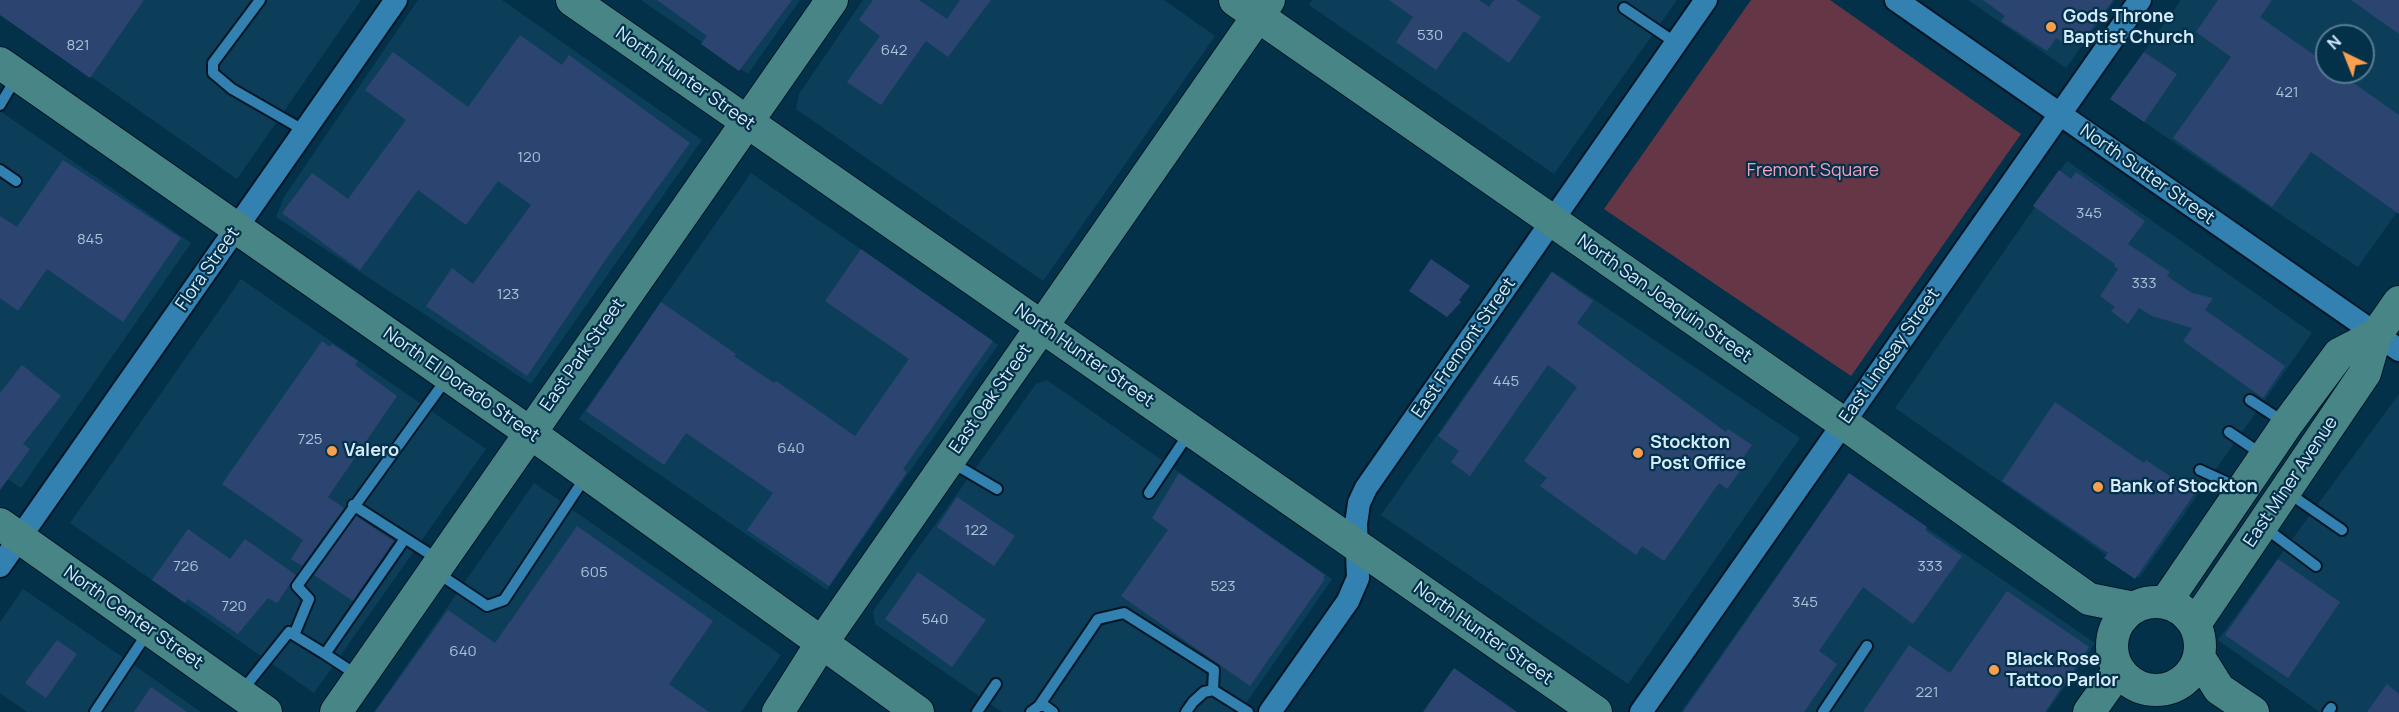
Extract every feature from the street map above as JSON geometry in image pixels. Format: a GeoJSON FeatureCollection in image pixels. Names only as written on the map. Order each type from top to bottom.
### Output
{"type":"FeatureCollection","features":[{"type":"Feature","properties":{"kind":"street","name":"Flora Street"},"geometry":{"type":"LineString","coordinates":[[0,566],[10,531],[237,228],[396,0]]}},
{"type":"Feature","properties":{"kind":"street","name":"North Hunter Street"},"geometry":{"type":"LineString","coordinates":[[572,0],[1596,712]]}},
{"type":"Feature","properties":{"kind":"street","name":"East Park Street"},"geometry":{"type":"LineString","coordinates":[[336,712],[832,0]]}},
{"type":"Feature","properties":{"kind":"street","name":"East Fremont Street"},"geometry":{"type":"LineString","coordinates":[[1270,712],[1348,601],[1358,578],[1355,546],[1358,513],[1366,488],[1706,0]]}},
{"type":"Feature","properties":{"kind":"street","name":"North Sutter Street"},"geometry":{"type":"LineString","coordinates":[[1896,0],[2388,343]]}},
{"type":"Feature","properties":{"kind":"street","name":"East Lindsay Street"},"geometry":{"type":"LineString","coordinates":[[1641,712],[2140,0]]}},
{"type":"Feature","properties":{"kind":"street","name":"North San Joaquin Street"},"geometry":{"type":"LineString","coordinates":[[1254,5],[1552,221],[1843,423],[2092,601],[2113,638]]}},
{"type":"Feature","properties":{"kind":"street","name":"East Oak Street"},"geometry":{"type":"LineString","coordinates":[[778,712],[821,644],[1041,326],[1254,5]]}},
{"type":"Feature","properties":{"kind":"street","name":"North El Dorado Street"},"geometry":{"type":"LineString","coordinates":[[9,69],[529,432],[918,712]]}},
{"type":"Feature","properties":{"kind":"street","name":"East Miner Avenue"},"geometry":{"type":"LineString","coordinates":[[2165,603],[2252,508],[2284,490],[2388,343],[2399,302]]}},
{"type":"Feature","properties":{"kind":"street","name":"East Miner Avenue"},"geometry":{"type":"LineString","coordinates":[[2195,624],[2237,561],[2265,456],[2339,354],[2388,343]]}},
{"type":"Feature","properties":{"kind":"street","name":"North Center Street"},"geometry":{"type":"LineString","coordinates":[[10,531],[266,712]]}},
{"type":"Feature","properties":{"kind":"street","name":"North San Joaquin Street"},"geometry":{"type":"LineString","coordinates":[[2092,601],[2134,608]]}},
{"type":"Feature","properties":{"kind":"street"},"geometry":{"type":"LineString","coordinates":[[2147,603],[2165,603],[2186,613],[2195,624],[2200,638],[2199,657],[2192,671],[2180,683],[2139,701],[2133,684],[2119,670],[2114,661],[2111,646],[2114,631],[2122,618],[2134,608],[2147,603]]}},
{"type":"Feature","properties":{"kind":"street"},"geometry":{"type":"LineString","coordinates":[[2199,657],[2219,689],[2253,712]]}},
{"type":"Feature","properties":{"kind":"street"},"geometry":{"type":"LineString","coordinates":[[2090,712],[2119,670]]}},
{"type":"Feature","properties":{"kind":"street"},"geometry":{"type":"LineString","coordinates":[[2180,683],[2219,689]]}},
{"type":"Feature","properties":{"kind":"lane"},"geometry":{"type":"LineString","coordinates":[[260,0],[213,63],[213,73],[232,89],[305,130]]}},
{"type":"Feature","properties":{"kind":"lane"},"geometry":{"type":"LineString","coordinates":[[1624,8],[1676,43]]}},
{"type":"Feature","properties":{"kind":"lane"},"geometry":{"type":"LineString","coordinates":[[0,105],[9,69]]}},
{"type":"Feature","properties":{"kind":"lane"},"geometry":{"type":"LineString","coordinates":[[0,170],[16,181]]}},
{"type":"Feature","properties":{"kind":"lane"},"geometry":{"type":"LineString","coordinates":[[240,694],[292,633],[309,599],[297,586],[448,376]]}},
{"type":"Feature","properties":{"kind":"lane"},"geometry":{"type":"LineString","coordinates":[[2250,400],[2287,424]]}},
{"type":"Feature","properties":{"kind":"lane"},"geometry":{"type":"LineString","coordinates":[[1149,493],[1191,430]]}},
{"type":"Feature","properties":{"kind":"lane"},"geometry":{"type":"LineString","coordinates":[[2229,432],[2265,456]]}},
{"type":"Feature","properties":{"kind":"lane"},"geometry":{"type":"LineString","coordinates":[[948,460],[997,489]]}},
{"type":"Feature","properties":{"kind":"lane"},"geometry":{"type":"LineString","coordinates":[[2200,470],[2252,508],[2316,566]]}},
{"type":"Feature","properties":{"kind":"lane"},"geometry":{"type":"LineString","coordinates":[[353,506],[404,540],[487,606],[504,600],[587,474]]}},
{"type":"Feature","properties":{"kind":"lane"},"geometry":{"type":"LineString","coordinates":[[2284,490],[2342,530]]}},
{"type":"Feature","properties":{"kind":"lane"},"geometry":{"type":"LineString","coordinates":[[325,654],[404,540]]}},
{"type":"Feature","properties":{"kind":"lane"},"geometry":{"type":"LineString","coordinates":[[1035,709],[1098,619],[1124,613],[1214,670],[1213,690]]}},
{"type":"Feature","properties":{"kind":"lane"},"geometry":{"type":"LineString","coordinates":[[95,712],[150,630]]}},
{"type":"Feature","properties":{"kind":"lane"},"geometry":{"type":"LineString","coordinates":[[292,633],[360,677]]}},
{"type":"Feature","properties":{"kind":"lane"},"geometry":{"type":"LineString","coordinates":[[1823,712],[1868,646]]}},
{"type":"Feature","properties":{"kind":"lane"},"geometry":{"type":"LineString","coordinates":[[977,712],[996,684]]}},
{"type":"Feature","properties":{"kind":"lane"},"geometry":{"type":"LineString","coordinates":[[1186,712],[1198,697],[1213,690]]}},
{"type":"Feature","properties":{"kind":"lane"},"geometry":{"type":"LineString","coordinates":[[1213,690],[1248,712]]}},
{"type":"Feature","properties":{"kind":"lane"},"geometry":{"type":"LineString","coordinates":[[1035,709],[1045,706],[1053,712]]}},
{"type":"Feature","properties":{"kind":"shaded area"},"geometry":{"type":"Polygon","coordinates":[[[0,0],[361,0],[237,179],[0,13],[0,0]]]}},
{"type":"Feature","properties":{"kind":"shaded area"},"geometry":{"type":"Polygon","coordinates":[[[418,0],[502,0],[702,140],[531,384],[276,217],[284,197],[418,0]]]}},
{"type":"Feature","properties":{"kind":"shaded area"},"geometry":{"type":"Polygon","coordinates":[[[641,0],[800,0],[748,74],[641,0]]]}},
{"type":"Feature","properties":{"kind":"shaded area"},"geometry":{"type":"Polygon","coordinates":[[[863,0],[1164,0],[1215,36],[1043,281],[796,109],[799,94],[863,0]]]}},
{"type":"Feature","properties":{"kind":"shaded area"},"geometry":{"type":"Polygon","coordinates":[[[1312,0],[1677,0],[1554,174],[1309,5],[1312,0]]]}},
{"type":"Feature","properties":{"kind":"shaded area","name":"Gods Throne Baptist Church"},"geometry":{"type":"Polygon","coordinates":[[[1968,0],[2115,0],[2066,68],[1968,0]]]}},
{"type":"Feature","properties":{"kind":"shaded area"},"geometry":{"type":"Polygon","coordinates":[[[2181,0],[2399,0],[2399,209],[2358,267],[2110,99],[2181,0]]]}},
{"type":"Feature","properties":{"kind":"shaded area"},"geometry":{"type":"Polygon","coordinates":[[[0,111],[191,243],[21,488],[0,474],[0,111]]]}},
{"type":"Feature","properties":{"kind":"shaded area"},"geometry":{"type":"Polygon","coordinates":[[[2067,161],[2312,333],[2139,578],[1895,408],[2067,161]]]}},
{"type":"Feature","properties":{"kind":"shaded area"},"geometry":{"type":"Polygon","coordinates":[[[751,173],[998,345],[827,590],[579,419],[751,173]]]}},
{"type":"Feature","properties":{"kind":"shaded area"},"geometry":{"type":"Polygon","coordinates":[[[1552,271],[1800,438],[1628,684],[1381,515],[1552,271]]]}},
{"type":"Feature","properties":{"kind":"shaded area"},"geometry":{"type":"Polygon","coordinates":[[[241,279],[486,449],[314,693],[70,523],[241,279]]]}},
{"type":"Feature","properties":{"kind":"shaded area"},"geometry":{"type":"Polygon","coordinates":[[[1047,380],[1332,579],[1240,712],[1002,712],[875,624],[873,611],[1036,384],[1047,380]]]}},
{"type":"Feature","properties":{"kind":"shaded area"},"geometry":{"type":"Polygon","coordinates":[[[2399,394],[2399,712],[2320,712],[2218,640],[2399,394]]]}},
{"type":"Feature","properties":{"kind":"shaded area"},"geometry":{"type":"Polygon","coordinates":[[[1848,474],[2095,643],[2047,712],[1681,712],[1848,474]]]}},
{"type":"Feature","properties":{"kind":"shaded area"},"geometry":{"type":"Polygon","coordinates":[[[534,483],[781,655],[741,712],[374,712],[534,483]]]}},
{"type":"Feature","properties":{"kind":"shaded area"},"geometry":{"type":"Polygon","coordinates":[[[23,589],[201,712],[27,712],[0,693],[0,622],[23,589]]]}},
{"type":"Feature","properties":{"kind":"green space","name":"Fremont Square"},"geometry":{"type":"Polygon","coordinates":[[[1751,0],[1830,0],[2021,134],[1851,376],[1604,209],[1751,0]]]}},
{"type":"Feature","properties":{"kind":"building"},"geometry":{"type":"Polygon","coordinates":[[[0,0],[144,0],[90,78],[0,15],[0,0]]]}},
{"type":"Feature","properties":{"kind":"building"},"geometry":{"type":"Polygon","coordinates":[[[657,0],[792,0],[739,71],[701,44],[707,36],[657,0]]]}},
{"type":"Feature","properties":{"kind":"building"},"geometry":{"type":"Polygon","coordinates":[[[873,0],[919,0],[947,19],[960,0],[991,0],[948,57],[926,41],[881,105],[847,82],[880,36],[859,20],[873,0]]]}},
{"type":"Feature","properties":{"kind":"building"},"geometry":{"type":"Polygon","coordinates":[[[1389,0],[1479,0],[1489,7],[1494,0],[1516,0],[1541,17],[1509,63],[1464,31],[1436,70],[1396,42],[1413,17],[1389,0]]]}},
{"type":"Feature","properties":{"kind":"building","name":"Gods Throne Baptist Church"},"geometry":{"type":"Polygon","coordinates":[[[1983,0],[2113,0],[2087,35],[2084,33],[2078,41],[2071,36],[2066,45],[2056,38],[2047,51],[2001,21],[2005,16],[1983,0]]]}},
{"type":"Feature","properties":{"kind":"building"},"geometry":{"type":"Polygon","coordinates":[[[2218,0],[2272,0],[2260,17],[2315,56],[2315,84],[2355,84],[2399,115],[2399,214],[2311,152],[2272,207],[2173,138],[2231,57],[2196,32],[2218,0]]]}},
{"type":"Feature","properties":{"kind":"building"},"geometry":{"type":"Polygon","coordinates":[[[2351,0],[2399,0],[2399,34],[2351,0]]]}},
{"type":"Feature","properties":{"kind":"building"},"geometry":{"type":"Polygon","coordinates":[[[520,35],[562,65],[569,55],[690,143],[606,259],[527,376],[426,306],[452,268],[473,284],[531,205],[498,181],[466,225],[418,190],[360,270],[282,213],[312,173],[348,199],[406,120],[365,90],[393,52],[468,107],[520,35]]]}},
{"type":"Feature","properties":{"kind":"building"},"geometry":{"type":"Polygon","coordinates":[[[2144,52],[2177,74],[2144,122],[2110,99],[2144,52]]]}},
{"type":"Feature","properties":{"kind":"building"},"geometry":{"type":"Polygon","coordinates":[[[63,160],[181,238],[123,322],[47,269],[18,311],[0,298],[0,216],[17,227],[63,160]]]}},
{"type":"Feature","properties":{"kind":"building"},"geometry":{"type":"Polygon","coordinates":[[[2059,170],[2071,179],[2076,172],[2145,221],[2128,244],[2170,272],[2167,276],[2192,293],[2213,298],[2205,310],[2285,366],[2263,398],[2183,341],[2192,328],[2152,316],[2139,308],[2128,324],[2111,311],[2115,307],[2100,296],[2118,269],[2114,266],[2115,264],[2033,206],[2059,170]]]}},
{"type":"Feature","properties":{"kind":"building"},"geometry":{"type":"Polygon","coordinates":[[[861,249],[993,341],[903,469],[907,472],[829,586],[747,530],[773,493],[686,433],[664,465],[586,411],[661,302],[736,354],[734,356],[774,383],[776,381],[855,436],[909,359],[825,301],[861,249]]]}},
{"type":"Feature","properties":{"kind":"building"},"geometry":{"type":"Polygon","coordinates":[[[1431,259],[1470,286],[1459,300],[1461,302],[1447,317],[1409,291],[1431,259]]]}},
{"type":"Feature","properties":{"kind":"building","name":"Stockton Post Office"},"geometry":{"type":"Polygon","coordinates":[[[1552,272],[1593,301],[1577,323],[1726,432],[1728,429],[1752,445],[1737,467],[1741,470],[1727,489],[1719,483],[1664,561],[1642,546],[1636,555],[1540,486],[1547,478],[1524,461],[1577,387],[1548,365],[1470,476],[1451,462],[1459,451],[1438,436],[1552,272]]]}},
{"type":"Feature","properties":{"kind":"building"},"geometry":{"type":"Polygon","coordinates":[[[322,341],[330,347],[332,344],[358,361],[355,365],[397,396],[328,497],[344,508],[302,566],[291,559],[303,540],[222,484],[322,341]]]}},
{"type":"Feature","properties":{"kind":"building"},"geometry":{"type":"Polygon","coordinates":[[[22,365],[61,396],[23,444],[30,449],[0,490],[0,393],[22,365]]]}},
{"type":"Feature","properties":{"kind":"building","name":"Bank of Stockton"},"geometry":{"type":"Polygon","coordinates":[[[2055,402],[2144,463],[2146,460],[2195,493],[2135,579],[2104,558],[2108,553],[2002,481],[2055,402]]]}},
{"type":"Feature","properties":{"kind":"building"},"geometry":{"type":"Polygon","coordinates":[[[1179,473],[1325,575],[1323,578],[1325,579],[1250,686],[1121,596],[1168,530],[1152,518],[1179,473]]]}},
{"type":"Feature","properties":{"kind":"building"},"geometry":{"type":"Polygon","coordinates":[[[1849,473],[1927,527],[1925,530],[1962,556],[1913,624],[1863,587],[1819,651],[1837,664],[1804,712],[1683,712],[1849,473]]]}},
{"type":"Feature","properties":{"kind":"building"},"geometry":{"type":"Polygon","coordinates":[[[957,497],[1015,536],[994,566],[937,527],[957,497]]]}},
{"type":"Feature","properties":{"kind":"building"},"geometry":{"type":"Polygon","coordinates":[[[356,516],[394,541],[353,601],[314,575],[356,516]]]}},
{"type":"Feature","properties":{"kind":"building"},"geometry":{"type":"Polygon","coordinates":[[[577,526],[713,621],[669,684],[709,712],[375,712],[448,610],[495,643],[577,526]]]}},
{"type":"Feature","properties":{"kind":"building"},"geometry":{"type":"Polygon","coordinates":[[[188,529],[230,559],[245,539],[296,575],[277,603],[268,598],[238,634],[188,599],[185,603],[152,580],[188,529]]]}},
{"type":"Feature","properties":{"kind":"building"},"geometry":{"type":"Polygon","coordinates":[[[2278,559],[2340,602],[2288,678],[2225,635],[2278,559]]]}},
{"type":"Feature","properties":{"kind":"building"},"geometry":{"type":"Polygon","coordinates":[[[918,572],[986,620],[952,667],[885,619],[918,572]]]}},
{"type":"Feature","properties":{"kind":"building"},"geometry":{"type":"Polygon","coordinates":[[[2007,591],[2089,647],[2045,712],[1863,712],[1909,645],[1950,673],[2007,591]]]}},
{"type":"Feature","properties":{"kind":"building"},"geometry":{"type":"Polygon","coordinates":[[[57,640],[77,654],[46,698],[25,683],[57,640]]]}},
{"type":"Feature","properties":{"kind":"building"},"geometry":{"type":"Polygon","coordinates":[[[1454,668],[1517,712],[1423,712],[1454,668]]]}},
{"type":"Feature","properties":{"kind":"building"},"geometry":{"type":"Polygon","coordinates":[[[2387,684],[2399,694],[2399,712],[2367,712],[2387,684]]]}},
{"type":"Feature","properties":{"kind":"building"},"geometry":{"type":"Polygon","coordinates":[[[151,687],[187,712],[134,712],[151,687]]]}},
{"type":"Feature","properties":{"kind":"place","name":"Gods Throne Baptist Church"},"geometry":{"type":"Point","coordinates":[2051,27]}},
{"type":"Feature","properties":{"kind":"place","name":"Valero"},"geometry":{"type":"Point","coordinates":[332,451]}},
{"type":"Feature","properties":{"kind":"place","name":"Stockton Post Office"},"geometry":{"type":"Point","coordinates":[1638,453]}},
{"type":"Feature","properties":{"kind":"place","name":"Bank of Stockton"},"geometry":{"type":"Point","coordinates":[2098,487]}},
{"type":"Feature","properties":{"kind":"place","name":"Black Rose Tattoo Parlor"},"geometry":{"type":"Point","coordinates":[1994,670]}}]}
